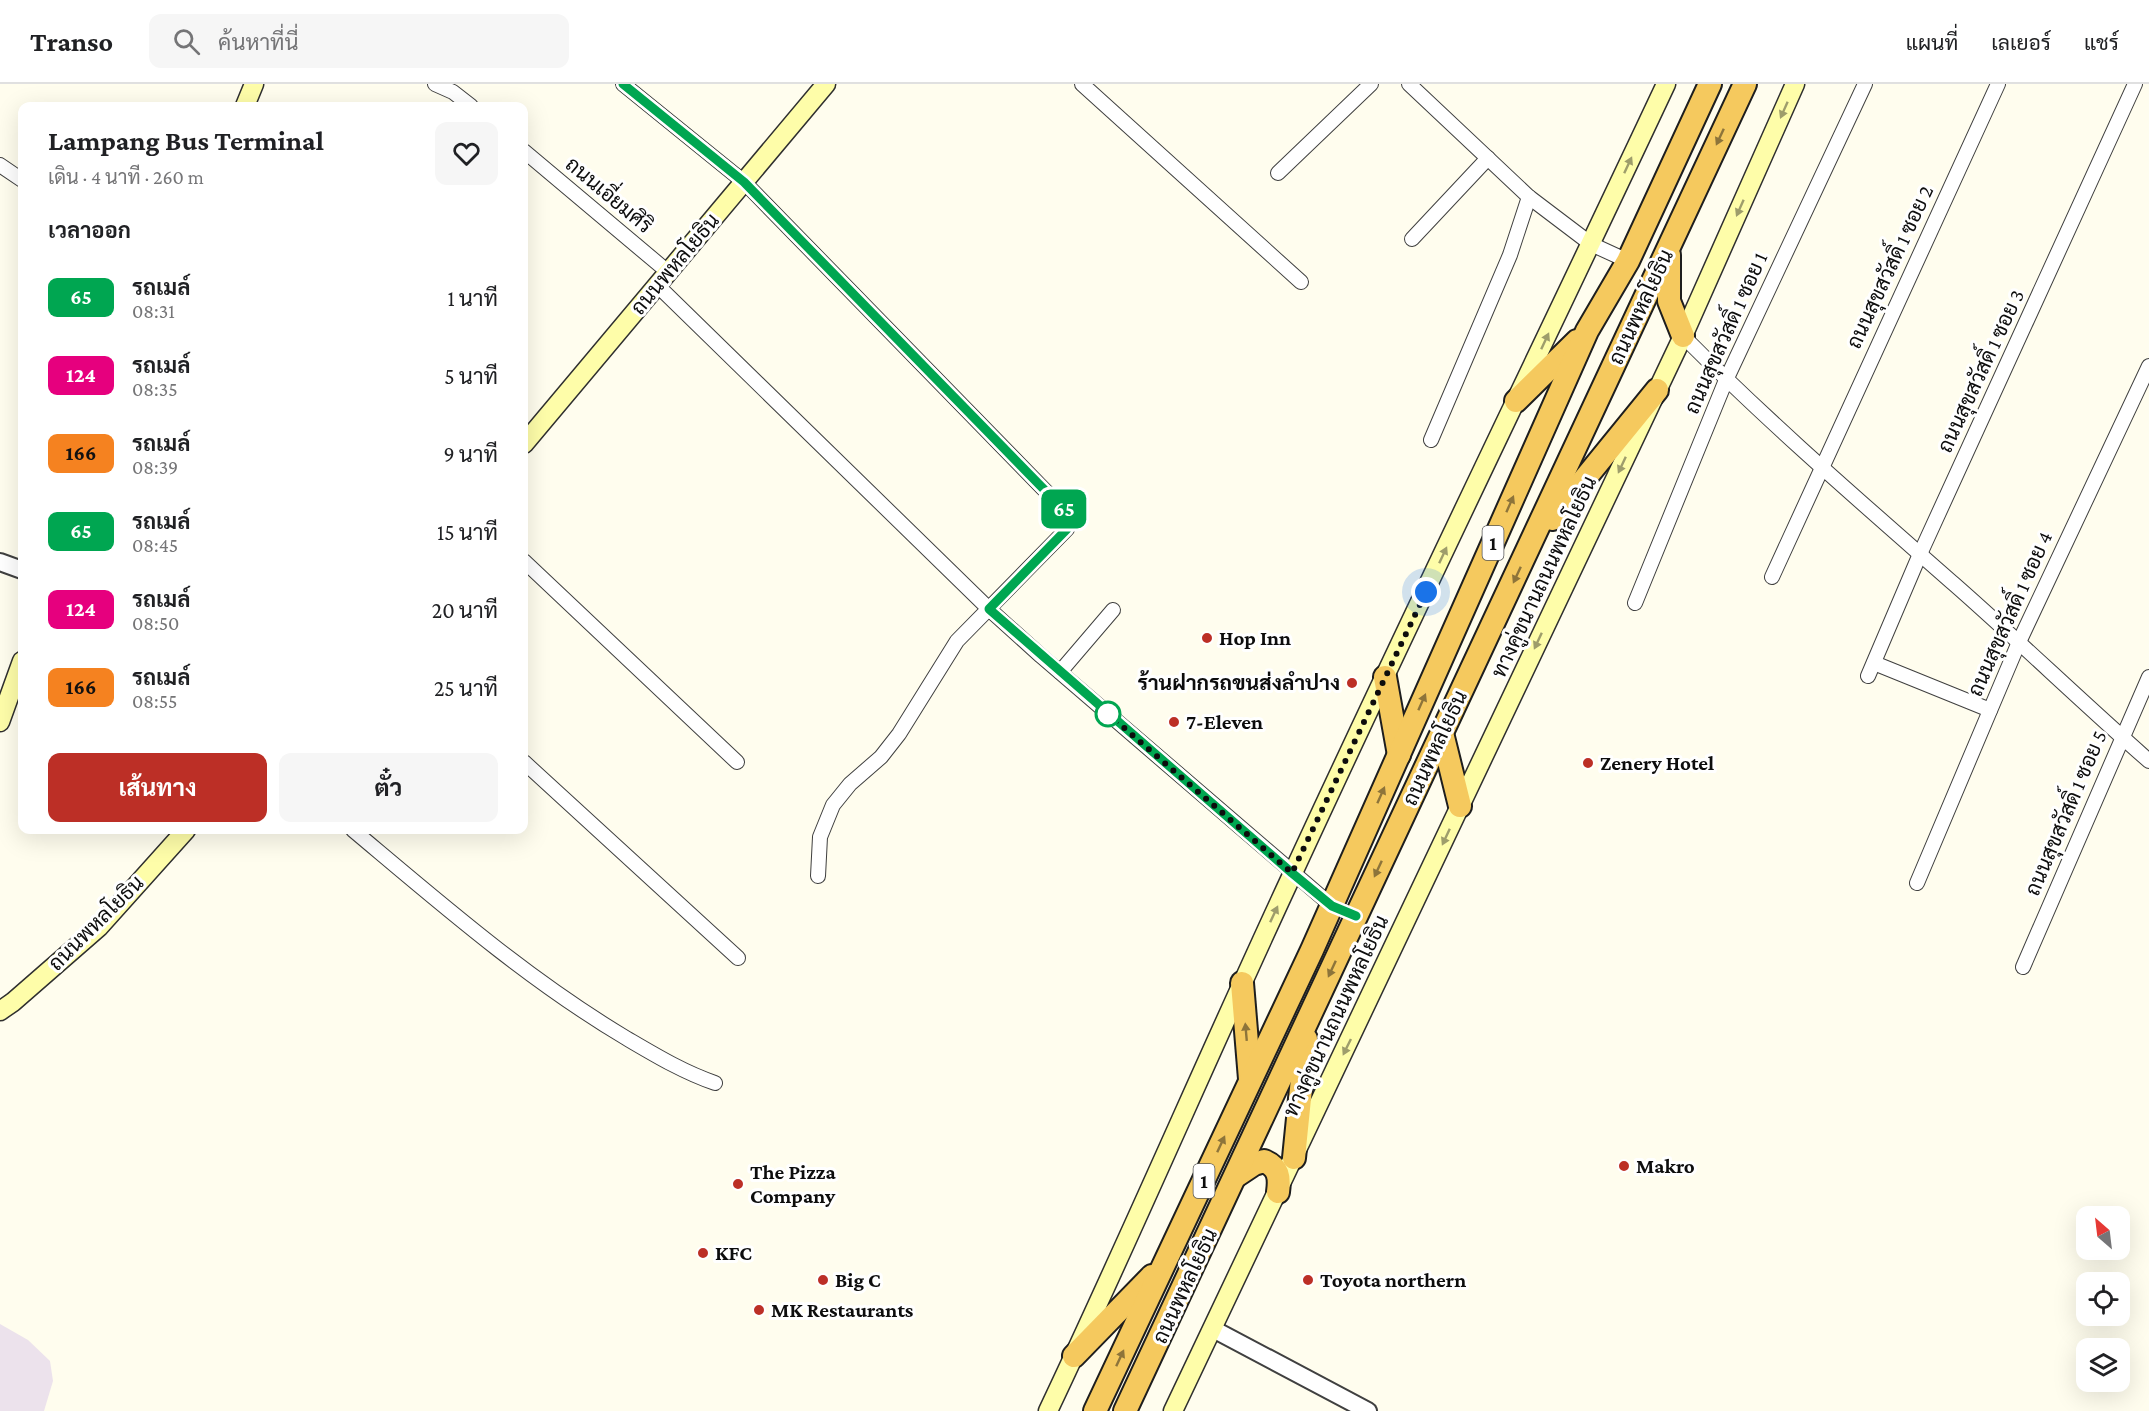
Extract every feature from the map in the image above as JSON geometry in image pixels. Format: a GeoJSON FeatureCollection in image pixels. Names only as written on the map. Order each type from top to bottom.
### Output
{"type":"FeatureCollection","features":[{"type":"Feature","properties":{"kind":"highway","name":"ถนนพหลโยธิน"},"geometry":{"type":"LineString","coordinates":[[1095,1411],[1332,906],[1587,331],[1628,261],[1710,84]]}},
{"type":"Feature","properties":{"kind":"highway","name":"ถนนพหลโยธิน"},"geometry":{"type":"LineString","coordinates":[[1125,1411],[1745,84]]}},
{"type":"Feature","properties":{"kind":"highway"},"geometry":{"type":"LineString","coordinates":[[1669,247],[1669,301],[1683,336]]}},
{"type":"Feature","properties":{"kind":"highway"},"geometry":{"type":"LineString","coordinates":[[1516,401],[1587,331]]}},
{"type":"Feature","properties":{"kind":"highway"},"geometry":{"type":"LineString","coordinates":[[1530,546],[1657,390]]}},
{"type":"Feature","properties":{"kind":"highway"},"geometry":{"type":"LineString","coordinates":[[1385,677],[1399,755]]}},
{"type":"Feature","properties":{"kind":"highway"},"geometry":{"type":"LineString","coordinates":[[1442,733],[1460,806]]}},
{"type":"Feature","properties":{"kind":"highway"},"geometry":{"type":"LineString","coordinates":[[1332,906],[1356,916]]}},
{"type":"Feature","properties":{"kind":"highway"},"geometry":{"type":"LineString","coordinates":[[1238,991],[1251,1081]]}},
{"type":"Feature","properties":{"kind":"highway"},"geometry":{"type":"LineString","coordinates":[[1294,1158],[1307,1022]]}},
{"type":"Feature","properties":{"kind":"highway"},"geometry":{"type":"LineString","coordinates":[[1236,1176],[1254,1164],[1264,1161],[1275,1169],[1280,1179],[1278,1192]]}},
{"type":"Feature","properties":{"kind":"highway"},"geometry":{"type":"LineString","coordinates":[[1074,1356],[1165,1264]]}},
{"type":"Feature","properties":{"kind":"main road"},"geometry":{"type":"LineString","coordinates":[[247,102],[254,84]]}},
{"type":"Feature","properties":{"kind":"main road","name":"ถนนพหลโยธิน"},"geometry":{"type":"LineString","coordinates":[[528,434],[826,84]]}},
{"type":"Feature","properties":{"kind":"main road","name":"1"},"geometry":{"type":"LineString","coordinates":[[1048,1411],[1123,1252],[1292,873],[1666,84]]}},
{"type":"Feature","properties":{"kind":"main road","name":"ทางคู่ขนานถนนพหลโยธิน"},"geometry":{"type":"LineString","coordinates":[[1173,1411],[1683,336],[1795,84]]}},
{"type":"Feature","properties":{"kind":"main road"},"geometry":{"type":"LineString","coordinates":[[0,722],[18,672]]}},
{"type":"Feature","properties":{"kind":"main road","name":"ถนนพหลโยธิน"},"geometry":{"type":"LineString","coordinates":[[0,1011],[99,927],[182,834]]}},
{"type":"Feature","properties":{"kind":"street"},"geometry":{"type":"LineString","coordinates":[[435,84],[453,92],[466,102]]}},
{"type":"Feature","properties":{"kind":"street"},"geometry":{"type":"LineString","coordinates":[[623,84],[744,182],[1067,513],[1069,521],[1067,529],[957,641],[899,734],[881,757],[850,784],[833,805],[820,837],[818,876]]}},
{"type":"Feature","properties":{"kind":"street"},"geometry":{"type":"LineString","coordinates":[[1082,84],[1301,282]]}},
{"type":"Feature","properties":{"kind":"street"},"geometry":{"type":"LineString","coordinates":[[1278,173],[1371,84]]}},
{"type":"Feature","properties":{"kind":"street"},"geometry":{"type":"LineString","coordinates":[[1409,84],[1529,197],[1591,244],[1628,261]]}},
{"type":"Feature","properties":{"kind":"street","name":"ถนนสุขสวัสดิ์ 1 ซอย 1"},"geometry":{"type":"LineString","coordinates":[[1635,603],[1726,380],[1865,84]]}},
{"type":"Feature","properties":{"kind":"street","name":"ถนนสุขสวัสดิ์ 1 ซอย 2"},"geometry":{"type":"LineString","coordinates":[[1772,577],[1998,84]]}},
{"type":"Feature","properties":{"kind":"street","name":"ถนนสุขสวัสดิ์ 1 ซอย 3"},"geometry":{"type":"LineString","coordinates":[[1869,676],[1920,554],[2135,84]]}},
{"type":"Feature","properties":{"kind":"street","name":"ถนนเอี่ยมศิริ"},"geometry":{"type":"LineString","coordinates":[[528,155],[662,279],[989,609],[1332,906]]}},
{"type":"Feature","properties":{"kind":"street"},"geometry":{"type":"LineString","coordinates":[[1412,239],[1488,158]]}},
{"type":"Feature","properties":{"kind":"street"},"geometry":{"type":"LineString","coordinates":[[0,165],[18,177]]}},
{"type":"Feature","properties":{"kind":"street"},"geometry":{"type":"LineString","coordinates":[[1431,440],[1510,255],[1529,197]]}},
{"type":"Feature","properties":{"kind":"street"},"geometry":{"type":"LineString","coordinates":[[1683,336],[1726,380],[1821,468],[2019,642],[2149,761]]}},
{"type":"Feature","properties":{"kind":"street","name":"ถนนสุขสวัสดิ์ 1 ซอย 4"},"geometry":{"type":"LineString","coordinates":[[1917,883],[2019,642],[2149,366]]}},
{"type":"Feature","properties":{"kind":"street"},"geometry":{"type":"LineString","coordinates":[[0,562],[18,569]]}},
{"type":"Feature","properties":{"kind":"street"},"geometry":{"type":"LineString","coordinates":[[528,565],[737,762]]}},
{"type":"Feature","properties":{"kind":"street"},"geometry":{"type":"LineString","coordinates":[[1060,672],[1113,610]]}},
{"type":"Feature","properties":{"kind":"street"},"geometry":{"type":"LineString","coordinates":[[1874,663],[1990,710]]}},
{"type":"Feature","properties":{"kind":"street","name":"ถนนสุขสวัสดิ์ 1 ซอย 5"},"geometry":{"type":"LineString","coordinates":[[2023,967],[2149,677]]}},
{"type":"Feature","properties":{"kind":"street"},"geometry":{"type":"LineString","coordinates":[[528,766],[738,958]]}},
{"type":"Feature","properties":{"kind":"street"},"geometry":{"type":"LineString","coordinates":[[358,834],[459,919],[588,1015],[692,1075],[715,1083]]}},
{"type":"Feature","properties":{"kind":"street"},"geometry":{"type":"LineString","coordinates":[[1213,1329],[1368,1411]]}},
{"type":"Feature","properties":{"kind":"shaded area"},"geometry":{"type":"Polygon","coordinates":[[[0,1324],[28,1340],[50,1361],[53,1381],[44,1411],[0,1411],[0,1324]]]}},
{"type":"Feature","properties":{"kind":"bus line","name":"65"},"geometry":{"type":"LineString","coordinates":[[623,84],[744,182],[1067,513],[1069,521],[1067,529],[989,609],[1292,873],[1332,906],[1356,916]]}},
{"type":"Feature","properties":{"kind":"place","name":"Hop Inn"},"geometry":{"type":"Point","coordinates":[1207,638]}},
{"type":"Feature","properties":{"kind":"place","name":"ร้านฝากรถขนส่งลำปาง"},"geometry":{"type":"Point","coordinates":[1352,683]}},
{"type":"Feature","properties":{"kind":"place","name":"7-Eleven"},"geometry":{"type":"Point","coordinates":[1174,722]}},
{"type":"Feature","properties":{"kind":"place","name":"Zenery Hotel"},"geometry":{"type":"Point","coordinates":[1588,763]}},
{"type":"Feature","properties":{"kind":"place","name":"Makro"},"geometry":{"type":"Point","coordinates":[1624,1166]}},
{"type":"Feature","properties":{"kind":"place","name":"The Pizza Company"},"geometry":{"type":"Point","coordinates":[738,1184]}},
{"type":"Feature","properties":{"kind":"place","name":"KFC"},"geometry":{"type":"Point","coordinates":[703,1253]}},
{"type":"Feature","properties":{"kind":"place","name":"Big C"},"geometry":{"type":"Point","coordinates":[823,1280]}},
{"type":"Feature","properties":{"kind":"place","name":"Toyota northern"},"geometry":{"type":"Point","coordinates":[1308,1280]}},
{"type":"Feature","properties":{"kind":"place","name":"MK Restaurants"},"geometry":{"type":"Point","coordinates":[759,1310]}},
{"type":"Feature","properties":{"kind":"route"},"geometry":{"type":"LineString","coordinates":[[1108,714],[1292,873],[1426,592]]}}]}
